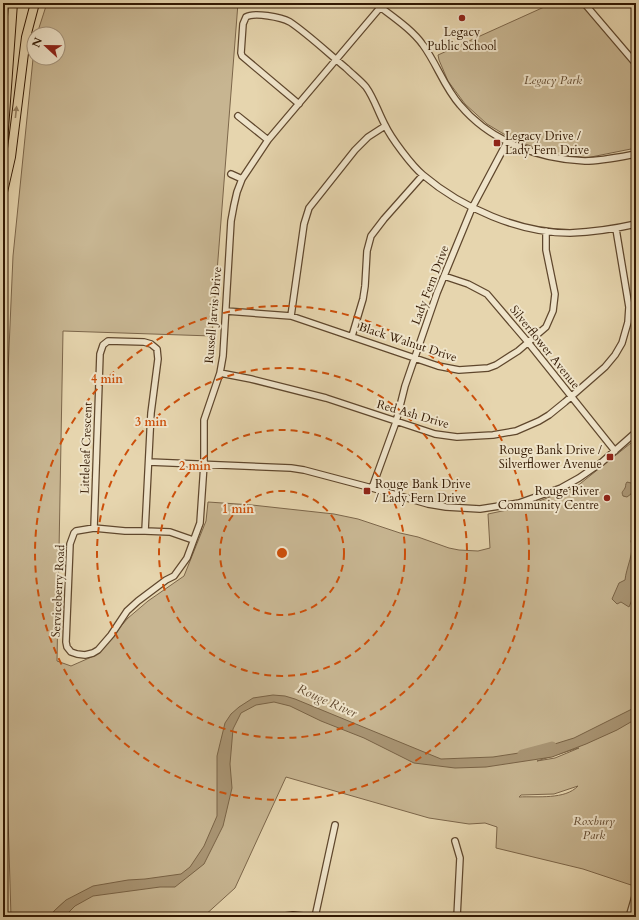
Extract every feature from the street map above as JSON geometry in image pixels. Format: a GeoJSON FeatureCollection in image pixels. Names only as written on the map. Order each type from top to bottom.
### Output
{"type":"FeatureCollection","features":[{"type":"Feature","properties":{"kind":"highway"},"geometry":{"type":"LineString","coordinates":[[3,144],[13,3]]}},
{"type":"Feature","properties":{"kind":"highway"},"geometry":{"type":"LineString","coordinates":[[3,192],[11,157],[26,38],[35,3]]}},
{"type":"Feature","properties":{"kind":"street"},"geometry":{"type":"LineString","coordinates":[[375,3],[382,5],[422,44],[460,105],[482,126],[507,142],[545,155],[586,161],[636,154]]}},
{"type":"Feature","properties":{"kind":"street"},"geometry":{"type":"LineString","coordinates":[[584,3],[636,64]]}},
{"type":"Feature","properties":{"kind":"street","name":"Russell Jarvis Drive"},"geometry":{"type":"LineString","coordinates":[[67,647],[71,652],[85,655],[98,650],[112,635],[127,611],[166,580],[174,576],[187,558],[200,523],[204,464],[204,420],[220,373],[223,356],[231,221],[237,192],[242,179],[268,140],[382,5]]}},
{"type":"Feature","properties":{"kind":"street"},"geometry":{"type":"LineString","coordinates":[[299,104],[242,56],[243,24],[246,17],[254,14],[289,22],[336,60],[365,85],[385,126],[412,164],[423,175],[444,191],[472,208],[491,217],[546,231],[569,233],[616,229],[636,224]]}},
{"type":"Feature","properties":{"kind":"street"},"geometry":{"type":"LineString","coordinates":[[238,116],[268,140]]}},
{"type":"Feature","properties":{"kind":"street"},"geometry":{"type":"LineString","coordinates":[[291,316],[304,224],[309,208],[355,150],[368,137],[385,126]]}},
{"type":"Feature","properties":{"kind":"street","name":"Lady Fern Drive"},"geometry":{"type":"LineString","coordinates":[[372,488],[396,422],[405,386],[437,293],[472,208],[507,142]]}},
{"type":"Feature","properties":{"kind":"street"},"geometry":{"type":"LineString","coordinates":[[231,174],[242,179]]}},
{"type":"Feature","properties":{"kind":"street"},"geometry":{"type":"LineString","coordinates":[[352,336],[363,299],[367,251],[372,236],[384,219],[423,175]]}},
{"type":"Feature","properties":{"kind":"street","name":"Red Ash Drive"},"geometry":{"type":"LineString","coordinates":[[220,373],[309,393],[435,434],[457,437],[493,435],[516,431],[549,415],[571,397],[605,367],[615,355],[624,337],[629,315],[629,307],[616,229]]}},
{"type":"Feature","properties":{"kind":"street","name":"Black Walnut Drive"},"geometry":{"type":"LineString","coordinates":[[226,311],[291,316],[438,366],[459,370],[488,368],[505,360],[518,351],[527,341],[546,327],[553,311],[555,294],[546,250],[546,231]]}},
{"type":"Feature","properties":{"kind":"street","name":"Silverflower Avenue"},"geometry":{"type":"LineString","coordinates":[[444,276],[478,288],[488,294],[615,451]]}},
{"type":"Feature","properties":{"kind":"street","name":"Littleleaf Crescent"},"geometry":{"type":"LineString","coordinates":[[94,528],[100,354],[103,345],[108,341],[144,342],[151,344],[157,349],[158,359],[151,413],[145,531]]}},
{"type":"Feature","properties":{"kind":"street"},"geometry":{"type":"LineString","coordinates":[[149,462],[291,468],[304,470],[428,504],[446,507],[480,509],[519,503],[561,488],[602,462],[636,432]]}},
{"type":"Feature","properties":{"kind":"street"},"geometry":{"type":"LineString","coordinates":[[94,528],[125,531],[170,532],[193,540]]}},
{"type":"Feature","properties":{"kind":"street","name":"Serviceberry Road"},"geometry":{"type":"LineString","coordinates":[[67,647],[70,544],[76,531],[94,528]]}},
{"type":"Feature","properties":{"kind":"street"},"geometry":{"type":"LineString","coordinates":[[278,917],[293,915],[314,917],[335,825]]}},
{"type":"Feature","properties":{"kind":"street"},"geometry":{"type":"LineString","coordinates":[[455,841],[460,858],[457,917]]}},
{"type":"Feature","properties":{"kind":"street"},"geometry":{"type":"LineString","coordinates":[[629,917],[636,893]]}},
{"type":"Feature","properties":{"kind":"green space","name":"Roxbury Park"},"geometry":{"type":"Polygon","coordinates":[[[47,3],[238,3],[212,336],[63,331],[57,661],[71,666],[96,655],[128,618],[148,601],[184,576],[206,521],[208,502],[334,514],[358,519],[449,548],[478,551],[490,548],[488,514],[526,506],[576,487],[636,439],[636,871],[631,885],[583,869],[496,848],[497,827],[485,823],[469,824],[429,818],[286,777],[235,888],[203,917],[66,917],[64,902],[54,911],[51,917],[11,917],[4,682],[3,488],[13,256],[32,66],[66,66],[66,26],[40,26],[47,3]],[[579,748],[537,761],[555,758],[579,748]],[[578,786],[554,794],[521,795],[519,797],[558,795],[578,786]]]}},
{"type":"Feature","properties":{"kind":"green space","name":"Legacy Park"},"geometry":{"type":"Polygon","coordinates":[[[553,3],[580,3],[636,67],[636,148],[586,158],[558,154],[536,148],[512,139],[487,124],[465,104],[448,81],[438,55],[553,3]]]}},
{"type":"Feature","properties":{"kind":"shaded area"},"geometry":{"type":"Polygon","coordinates":[[[627,482],[634,485],[631,494],[627,497],[623,496],[622,492],[627,482]]]}},
{"type":"Feature","properties":{"kind":"shaded area"},"geometry":{"type":"Polygon","coordinates":[[[636,534],[636,590],[629,607],[621,602],[617,604],[612,599],[619,583],[625,580],[632,550],[631,541],[636,534]]]}},
{"type":"Feature","properties":{"kind":"shaded area"},"geometry":{"type":"Polygon","coordinates":[[[273,695],[295,699],[441,759],[493,757],[532,751],[574,738],[636,707],[636,719],[617,730],[552,757],[486,767],[455,768],[414,763],[364,738],[321,721],[290,706],[274,702],[256,705],[241,713],[233,729],[230,764],[232,788],[223,826],[204,864],[175,887],[160,887],[93,896],[75,906],[66,917],[51,917],[54,911],[66,900],[93,886],[128,880],[181,874],[190,867],[204,846],[217,816],[217,756],[225,723],[231,714],[253,698],[273,695]]]}},
{"type":"Feature","properties":{"kind":"waterway","name":"Rouge River"},"geometry":{"type":"LineString","coordinates":[[522,754],[552,746]]}},
{"type":"Feature","properties":{"kind":"place","name":"Legacy Public School"},"geometry":{"type":"Point","coordinates":[462,18]}},
{"type":"Feature","properties":{"kind":"place","name":"Legacy Drive / Lady Fern Drive"},"geometry":{"type":"Point","coordinates":[497,143]}},
{"type":"Feature","properties":{"kind":"place","name":"Rouge Bank Drive / Silverflower Avenue"},"geometry":{"type":"Point","coordinates":[610,457]}},
{"type":"Feature","properties":{"kind":"place","name":"Rouge Bank Drive / Lady Fern Drive"},"geometry":{"type":"Point","coordinates":[367,491]}},
{"type":"Feature","properties":{"kind":"place","name":"Rouge River Community Centre"},"geometry":{"type":"Point","coordinates":[607,498]}}]}
